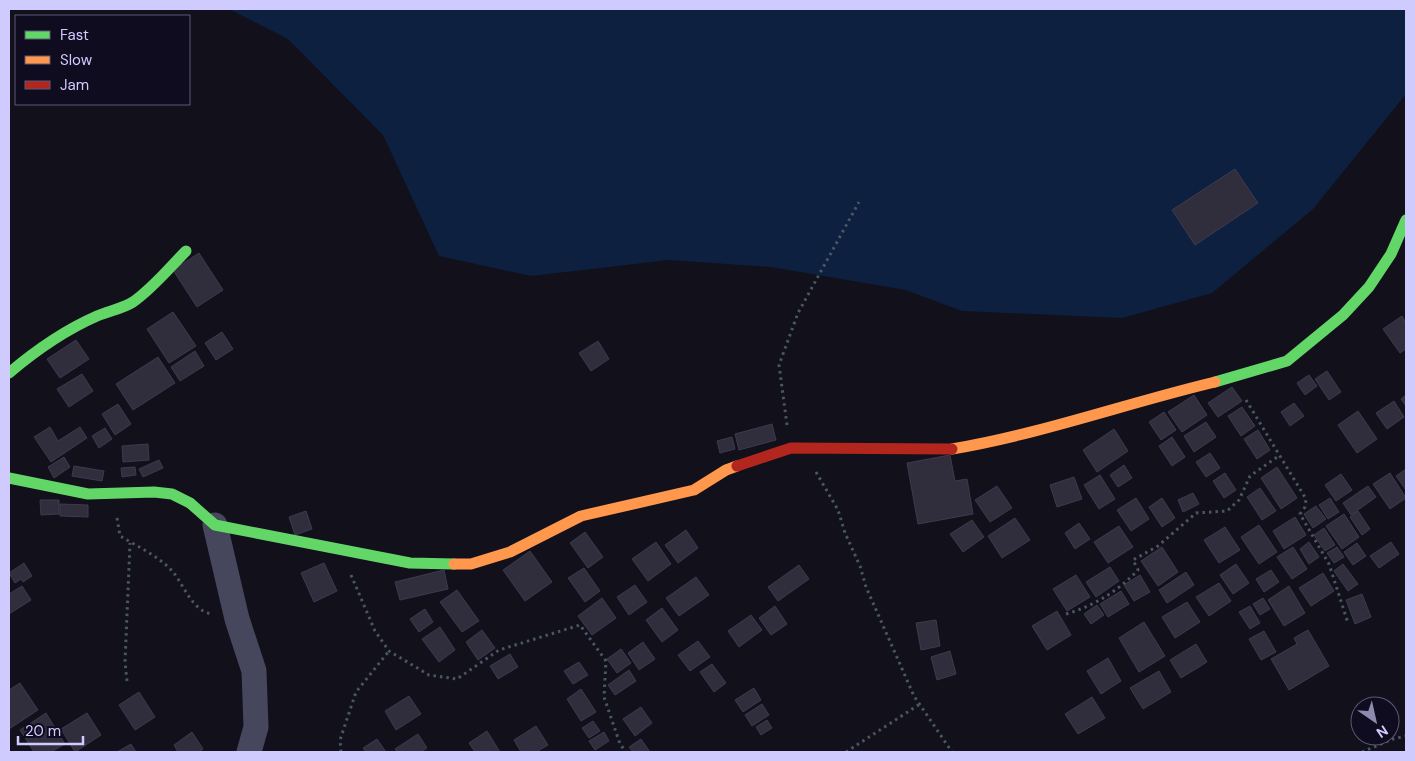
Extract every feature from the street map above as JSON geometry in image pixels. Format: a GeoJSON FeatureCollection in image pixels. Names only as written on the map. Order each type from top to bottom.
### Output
{"type":"FeatureCollection","features":[{"type":"Feature","properties":{"kind":"street"},"geometry":{"type":"LineString","coordinates":[[9,478],[36,486],[112,495],[153,492],[172,494],[193,505],[215,525],[410,563],[471,564],[510,552],[544,533],[581,516],[694,490],[726,470],[791,448],[946,450],[998,442],[1161,395],[1233,378],[1286,361],[1343,315],[1369,286],[1391,254],[1406,220]]}},
{"type":"Feature","properties":{"kind":"street"},"geometry":{"type":"LineString","coordinates":[[9,373],[24,359],[62,335],[98,315],[130,303],[147,291],[186,251]]}},
{"type":"Feature","properties":{"kind":"street"},"geometry":{"type":"LineString","coordinates":[[215,525],[237,618],[254,671],[256,727],[249,752]]}},
{"type":"Feature","properties":{"kind":"path"},"geometry":{"type":"LineString","coordinates":[[859,202],[798,313],[780,365],[791,448],[819,474],[838,510],[845,533],[860,566],[866,587],[920,704],[952,752]]}},
{"type":"Feature","properties":{"kind":"path"},"geometry":{"type":"LineString","coordinates":[[1233,378],[1306,499],[1305,507],[1300,514],[1329,564],[1348,623]]}},
{"type":"Feature","properties":{"kind":"path"},"geometry":{"type":"LineString","coordinates":[[1066,614],[1088,608],[1129,580],[1138,570],[1133,560],[1158,546],[1196,513],[1227,511],[1239,500],[1250,476],[1280,455]]}},
{"type":"Feature","properties":{"kind":"path"},"geometry":{"type":"LineString","coordinates":[[112,495],[120,536],[172,570],[192,600],[205,613],[237,618]]}},
{"type":"Feature","properties":{"kind":"path"},"geometry":{"type":"LineString","coordinates":[[127,681],[130,542]]}},
{"type":"Feature","properties":{"kind":"path"},"geometry":{"type":"LineString","coordinates":[[336,549],[347,565],[375,631],[390,651],[429,675],[457,679],[499,650],[580,625],[606,661],[604,697],[620,744],[626,752]]}},
{"type":"Feature","properties":{"kind":"path"},"geometry":{"type":"LineString","coordinates":[[342,752],[340,740],[356,692],[390,651]]}},
{"type":"Feature","properties":{"kind":"path"},"geometry":{"type":"LineString","coordinates":[[846,752],[920,704]]}},
{"type":"Feature","properties":{"kind":"path"},"geometry":{"type":"LineString","coordinates":[[1362,752],[1393,739],[1406,736]]}},
{"type":"Feature","properties":{"kind":"water"},"geometry":{"type":"Polygon","coordinates":[[[229,9],[1406,9],[1406,94],[1313,209],[1212,293],[1122,318],[962,311],[906,290],[771,267],[669,260],[531,276],[439,256],[383,135],[288,39],[229,9]]]}},
{"type":"Feature","properties":{"kind":"building"},"geometry":{"type":"Polygon","coordinates":[[[1235,169],[1258,203],[1195,245],[1172,210],[1235,169]]]}},
{"type":"Feature","properties":{"kind":"building"},"geometry":{"type":"Polygon","coordinates":[[[199,253],[223,290],[197,307],[173,270],[199,253]]]}},
{"type":"Feature","properties":{"kind":"building"},"geometry":{"type":"Polygon","coordinates":[[[173,312],[196,346],[169,363],[147,329],[173,312]]]}},
{"type":"Feature","properties":{"kind":"building"},"geometry":{"type":"Polygon","coordinates":[[[1402,316],[1406,323],[1406,349],[1400,353],[1383,329],[1402,316]]]}},
{"type":"Feature","properties":{"kind":"building"},"geometry":{"type":"Polygon","coordinates":[[[222,332],[233,349],[216,360],[205,343],[222,332]]]}},
{"type":"Feature","properties":{"kind":"building"},"geometry":{"type":"Polygon","coordinates":[[[76,340],[89,359],[60,378],[47,359],[76,340]]]}},
{"type":"Feature","properties":{"kind":"building"},"geometry":{"type":"Polygon","coordinates":[[[598,341],[609,359],[591,371],[579,353],[598,341]]]}},
{"type":"Feature","properties":{"kind":"building"},"geometry":{"type":"Polygon","coordinates":[[[195,351],[204,366],[180,381],[171,367],[195,351]]]}},
{"type":"Feature","properties":{"kind":"building"},"geometry":{"type":"Polygon","coordinates":[[[158,357],[175,383],[133,410],[116,384],[158,357]]]}},
{"type":"Feature","properties":{"kind":"building"},"geometry":{"type":"Polygon","coordinates":[[[1327,371],[1341,392],[1329,400],[1315,379],[1327,371]]]}},
{"type":"Feature","properties":{"kind":"building"},"geometry":{"type":"Polygon","coordinates":[[[82,374],[93,391],[69,407],[57,389],[82,374]]]}},
{"type":"Feature","properties":{"kind":"building"},"geometry":{"type":"Polygon","coordinates":[[[1309,375],[1317,386],[1305,395],[1297,383],[1309,375]]]}},
{"type":"Feature","properties":{"kind":"building"},"geometry":{"type":"Polygon","coordinates":[[[1232,387],[1242,401],[1218,417],[1208,403],[1232,387]]]}},
{"type":"Feature","properties":{"kind":"building"},"geometry":{"type":"Polygon","coordinates":[[[1194,395],[1207,415],[1182,432],[1168,412],[1194,395]]]}},
{"type":"Feature","properties":{"kind":"building"},"geometry":{"type":"Polygon","coordinates":[[[1406,395],[1406,406],[1401,399],[1406,395]]]}},
{"type":"Feature","properties":{"kind":"building"},"geometry":{"type":"Polygon","coordinates":[[[1394,401],[1404,417],[1387,429],[1376,413],[1394,401]]]}},
{"type":"Feature","properties":{"kind":"building"},"geometry":{"type":"Polygon","coordinates":[[[1294,403],[1304,416],[1290,426],[1281,412],[1294,403]]]}},
{"type":"Feature","properties":{"kind":"building"},"geometry":{"type":"Polygon","coordinates":[[[118,404],[131,424],[115,435],[102,414],[118,404]]]}},
{"type":"Feature","properties":{"kind":"building"},"geometry":{"type":"Polygon","coordinates":[[[1242,407],[1255,426],[1241,436],[1228,416],[1242,407]]]}},
{"type":"Feature","properties":{"kind":"building"},"geometry":{"type":"Polygon","coordinates":[[[1358,411],[1377,439],[1357,453],[1338,425],[1358,411]]]}},
{"type":"Feature","properties":{"kind":"building"},"geometry":{"type":"Polygon","coordinates":[[[1164,412],[1176,430],[1161,440],[1149,422],[1164,412]]]}},
{"type":"Feature","properties":{"kind":"building"},"geometry":{"type":"Polygon","coordinates":[[[1206,422],[1216,437],[1194,452],[1184,436],[1206,422]]]}},
{"type":"Feature","properties":{"kind":"building"},"geometry":{"type":"Polygon","coordinates":[[[772,424],[776,440],[739,450],[735,434],[772,424]]]}},
{"type":"Feature","properties":{"kind":"building"},"geometry":{"type":"Polygon","coordinates":[[[50,427],[58,441],[80,427],[87,438],[51,462],[34,437],[50,427]]]}},
{"type":"Feature","properties":{"kind":"building"},"geometry":{"type":"Polygon","coordinates":[[[105,428],[112,439],[99,448],[92,436],[105,428]]]}},
{"type":"Feature","properties":{"kind":"building"},"geometry":{"type":"Polygon","coordinates":[[[1114,429],[1128,451],[1097,472],[1083,450],[1114,429]]]}},
{"type":"Feature","properties":{"kind":"building"},"geometry":{"type":"Polygon","coordinates":[[[1258,430],[1270,450],[1257,459],[1244,439],[1258,430]]]}},
{"type":"Feature","properties":{"kind":"building"},"geometry":{"type":"Polygon","coordinates":[[[732,437],[735,449],[720,453],[717,441],[732,437]]]}},
{"type":"Feature","properties":{"kind":"building"},"geometry":{"type":"Polygon","coordinates":[[[1172,437],[1185,457],[1172,466],[1159,446],[1172,437]]]}},
{"type":"Feature","properties":{"kind":"building"},"geometry":{"type":"Polygon","coordinates":[[[148,444],[149,460],[123,462],[122,446],[148,444]]]}},
{"type":"Feature","properties":{"kind":"building"},"geometry":{"type":"Polygon","coordinates":[[[1210,453],[1220,468],[1206,477],[1196,462],[1210,453]]]}},
{"type":"Feature","properties":{"kind":"building"},"geometry":{"type":"Polygon","coordinates":[[[950,455],[955,481],[967,479],[973,514],[918,524],[907,463],[950,455]]]}},
{"type":"Feature","properties":{"kind":"building"},"geometry":{"type":"Polygon","coordinates":[[[64,457],[70,467],[54,478],[48,467],[64,457]]]}},
{"type":"Feature","properties":{"kind":"building"},"geometry":{"type":"Polygon","coordinates":[[[159,460],[163,468],[143,477],[139,469],[159,460]]]}},
{"type":"Feature","properties":{"kind":"building"},"geometry":{"type":"Polygon","coordinates":[[[1124,465],[1132,478],[1118,487],[1110,475],[1124,465]]]}},
{"type":"Feature","properties":{"kind":"building"},"geometry":{"type":"Polygon","coordinates":[[[74,466],[104,471],[102,481],[72,476],[74,466]]]}},
{"type":"Feature","properties":{"kind":"building"},"geometry":{"type":"Polygon","coordinates":[[[135,467],[136,475],[122,477],[121,468],[135,467]]]}},
{"type":"Feature","properties":{"kind":"building"},"geometry":{"type":"Polygon","coordinates":[[[1277,467],[1297,498],[1281,509],[1261,478],[1277,467]]]}},
{"type":"Feature","properties":{"kind":"building"},"geometry":{"type":"Polygon","coordinates":[[[1406,469],[1406,490],[1396,476],[1406,469]]]}},
{"type":"Feature","properties":{"kind":"building"},"geometry":{"type":"Polygon","coordinates":[[[1225,473],[1236,490],[1224,498],[1213,481],[1225,473]]]}},
{"type":"Feature","properties":{"kind":"building"},"geometry":{"type":"Polygon","coordinates":[[[1390,473],[1406,498],[1390,509],[1373,484],[1390,473]]]}},
{"type":"Feature","properties":{"kind":"building"},"geometry":{"type":"Polygon","coordinates":[[[1341,474],[1352,490],[1336,501],[1325,485],[1341,474]]]}},
{"type":"Feature","properties":{"kind":"building"},"geometry":{"type":"Polygon","coordinates":[[[1100,475],[1115,499],[1099,509],[1084,485],[1100,475]]]}},
{"type":"Feature","properties":{"kind":"building"},"geometry":{"type":"Polygon","coordinates":[[[1074,477],[1082,499],[1057,507],[1050,485],[1074,477]]]}},
{"type":"Feature","properties":{"kind":"building"},"geometry":{"type":"Polygon","coordinates":[[[997,486],[1012,508],[990,522],[975,500],[997,486]]]}},
{"type":"Feature","properties":{"kind":"building"},"geometry":{"type":"Polygon","coordinates":[[[1368,486],[1376,497],[1351,515],[1343,503],[1368,486]]]}},
{"type":"Feature","properties":{"kind":"building"},"geometry":{"type":"Polygon","coordinates":[[[1260,488],[1276,511],[1262,520],[1247,497],[1260,488]]]}},
{"type":"Feature","properties":{"kind":"building"},"geometry":{"type":"Polygon","coordinates":[[[1193,493],[1199,504],[1183,512],[1178,500],[1193,493]]]}},
{"type":"Feature","properties":{"kind":"building"},"geometry":{"type":"Polygon","coordinates":[[[1136,498],[1149,519],[1131,531],[1117,510],[1136,498]]]}},
{"type":"Feature","properties":{"kind":"building"},"geometry":{"type":"Polygon","coordinates":[[[1162,498],[1175,518],[1162,527],[1149,507],[1162,498]]]}},
{"type":"Feature","properties":{"kind":"building"},"geometry":{"type":"Polygon","coordinates":[[[1330,498],[1339,512],[1328,519],[1319,505],[1330,498]]]}},
{"type":"Feature","properties":{"kind":"building"},"geometry":{"type":"Polygon","coordinates":[[[40,500],[59,500],[59,514],[41,515],[40,500]]]}},
{"type":"Feature","properties":{"kind":"building"},"geometry":{"type":"Polygon","coordinates":[[[60,504],[88,505],[88,517],[60,516],[60,504]]]}},
{"type":"Feature","properties":{"kind":"building"},"geometry":{"type":"Polygon","coordinates":[[[1316,506],[1326,519],[1313,528],[1304,514],[1316,506]]]}},
{"type":"Feature","properties":{"kind":"building"},"geometry":{"type":"Polygon","coordinates":[[[306,511],[312,529],[295,535],[289,517],[306,511]]]}},
{"type":"Feature","properties":{"kind":"building"},"geometry":{"type":"Polygon","coordinates":[[[1358,511],[1370,529],[1362,535],[1350,517],[1358,511]]]}},
{"type":"Feature","properties":{"kind":"building"},"geometry":{"type":"Polygon","coordinates":[[[1344,514],[1359,537],[1342,549],[1326,526],[1344,514]]]}},
{"type":"Feature","properties":{"kind":"building"},"geometry":{"type":"Polygon","coordinates":[[[1295,517],[1306,535],[1284,549],[1273,531],[1295,517]]]}},
{"type":"Feature","properties":{"kind":"building"},"geometry":{"type":"Polygon","coordinates":[[[1015,518],[1030,540],[1002,558],[988,536],[1015,518]]]}},
{"type":"Feature","properties":{"kind":"building"},"geometry":{"type":"Polygon","coordinates":[[[972,520],[984,537],[963,552],[950,534],[972,520]]]}},
{"type":"Feature","properties":{"kind":"building"},"geometry":{"type":"Polygon","coordinates":[[[1079,523],[1090,539],[1075,549],[1065,533],[1079,523]]]}},
{"type":"Feature","properties":{"kind":"building"},"geometry":{"type":"Polygon","coordinates":[[[1259,525],[1277,552],[1259,564],[1241,537],[1259,525]]]}},
{"type":"Feature","properties":{"kind":"building"},"geometry":{"type":"Polygon","coordinates":[[[1119,526],[1133,547],[1108,563],[1094,542],[1119,526]]]}},
{"type":"Feature","properties":{"kind":"building"},"geometry":{"type":"Polygon","coordinates":[[[1225,527],[1240,550],[1219,563],[1204,540],[1225,527]]]}},
{"type":"Feature","properties":{"kind":"building"},"geometry":{"type":"Polygon","coordinates":[[[1324,528],[1335,545],[1325,551],[1314,535],[1324,528]]]}},
{"type":"Feature","properties":{"kind":"building"},"geometry":{"type":"Polygon","coordinates":[[[686,530],[698,548],[678,563],[665,545],[686,530]]]}},
{"type":"Feature","properties":{"kind":"building"},"geometry":{"type":"Polygon","coordinates":[[[585,532],[603,557],[588,568],[570,543],[585,532]]]}},
{"type":"Feature","properties":{"kind":"building"},"geometry":{"type":"Polygon","coordinates":[[[656,542],[671,564],[648,581],[632,559],[656,542]]]}},
{"type":"Feature","properties":{"kind":"building"},"geometry":{"type":"Polygon","coordinates":[[[1309,542],[1319,557],[1309,564],[1300,549],[1309,542]]]}},
{"type":"Feature","properties":{"kind":"building"},"geometry":{"type":"Polygon","coordinates":[[[1391,542],[1399,554],[1379,568],[1370,556],[1391,542]]]}},
{"type":"Feature","properties":{"kind":"building"},"geometry":{"type":"Polygon","coordinates":[[[1357,543],[1366,556],[1353,565],[1344,552],[1357,543]]]}},
{"type":"Feature","properties":{"kind":"building"},"geometry":{"type":"Polygon","coordinates":[[[1162,547],[1178,572],[1158,586],[1141,561],[1162,547]]]}},
{"type":"Feature","properties":{"kind":"building"},"geometry":{"type":"Polygon","coordinates":[[[1293,547],[1307,569],[1292,579],[1277,557],[1293,547]]]}},
{"type":"Feature","properties":{"kind":"building"},"geometry":{"type":"Polygon","coordinates":[[[1337,547],[1344,557],[1334,563],[1327,553],[1337,547]]]}},
{"type":"Feature","properties":{"kind":"building"},"geometry":{"type":"Polygon","coordinates":[[[530,551],[552,582],[525,601],[503,570],[530,551]]]}},
{"type":"Feature","properties":{"kind":"building"},"geometry":{"type":"Polygon","coordinates":[[[24,563],[32,576],[23,582],[21,579],[15,583],[9,573],[24,563]]]}},
{"type":"Feature","properties":{"kind":"building"},"geometry":{"type":"Polygon","coordinates":[[[324,563],[337,591],[314,602],[301,573],[324,563]]]}},
{"type":"Feature","properties":{"kind":"building"},"geometry":{"type":"Polygon","coordinates":[[[1236,564],[1249,583],[1233,594],[1220,575],[1236,564]]]}},
{"type":"Feature","properties":{"kind":"building"},"geometry":{"type":"Polygon","coordinates":[[[1343,564],[1358,584],[1348,591],[1334,571],[1343,564]]]}},
{"type":"Feature","properties":{"kind":"building"},"geometry":{"type":"Polygon","coordinates":[[[799,565],[809,579],[778,601],[768,587],[799,565]]]}},
{"type":"Feature","properties":{"kind":"building"},"geometry":{"type":"Polygon","coordinates":[[[1110,567],[1119,581],[1096,597],[1086,582],[1110,567]]]}},
{"type":"Feature","properties":{"kind":"building"},"geometry":{"type":"Polygon","coordinates":[[[584,568],[600,591],[585,602],[568,578],[584,568]]]}},
{"type":"Feature","properties":{"kind":"building"},"geometry":{"type":"Polygon","coordinates":[[[444,570],[448,589],[400,600],[395,582],[444,570]]]}},
{"type":"Feature","properties":{"kind":"building"},"geometry":{"type":"Polygon","coordinates":[[[1271,570],[1279,582],[1264,592],[1256,579],[1271,570]]]}},
{"type":"Feature","properties":{"kind":"building"},"geometry":{"type":"Polygon","coordinates":[[[1186,572],[1194,585],[1167,603],[1159,590],[1186,572]]]}},
{"type":"Feature","properties":{"kind":"building"},"geometry":{"type":"Polygon","coordinates":[[[1323,573],[1334,591],[1311,606],[1299,588],[1323,573]]]}},
{"type":"Feature","properties":{"kind":"building"},"geometry":{"type":"Polygon","coordinates":[[[1076,575],[1090,597],[1067,611],[1053,589],[1076,575]]]}},
{"type":"Feature","properties":{"kind":"building"},"geometry":{"type":"Polygon","coordinates":[[[1140,575],[1150,592],[1134,601],[1124,585],[1140,575]]]}},
{"type":"Feature","properties":{"kind":"building"},"geometry":{"type":"Polygon","coordinates":[[[696,577],[709,595],[679,616],[666,598],[696,577]]]}},
{"type":"Feature","properties":{"kind":"building"},"geometry":{"type":"Polygon","coordinates":[[[1219,583],[1231,601],[1209,616],[1196,597],[1219,583]]]}},
{"type":"Feature","properties":{"kind":"building"},"geometry":{"type":"Polygon","coordinates":[[[635,585],[647,602],[629,615],[617,597],[635,585]]]}},
{"type":"Feature","properties":{"kind":"building"},"geometry":{"type":"Polygon","coordinates":[[[22,586],[31,600],[9,614],[9,594],[22,586]]]}},
{"type":"Feature","properties":{"kind":"building"},"geometry":{"type":"Polygon","coordinates":[[[1289,586],[1305,613],[1284,626],[1268,600],[1289,586]]]}},
{"type":"Feature","properties":{"kind":"building"},"geometry":{"type":"Polygon","coordinates":[[[457,590],[479,621],[462,632],[440,602],[457,590]]]}},
{"type":"Feature","properties":{"kind":"building"},"geometry":{"type":"Polygon","coordinates":[[[1121,591],[1129,604],[1108,617],[1100,604],[1121,591]]]}},
{"type":"Feature","properties":{"kind":"building"},"geometry":{"type":"Polygon","coordinates":[[[1362,594],[1371,617],[1355,624],[1346,600],[1362,594]]]}},
{"type":"Feature","properties":{"kind":"building"},"geometry":{"type":"Polygon","coordinates":[[[602,598],[616,618],[592,635],[578,616],[602,598]]]}},
{"type":"Feature","properties":{"kind":"building"},"geometry":{"type":"Polygon","coordinates":[[[1263,598],[1270,609],[1260,615],[1253,604],[1263,598]]]}},
{"type":"Feature","properties":{"kind":"building"},"geometry":{"type":"Polygon","coordinates":[[[1187,602],[1200,622],[1175,638],[1162,617],[1187,602]]]}},
{"type":"Feature","properties":{"kind":"building"},"geometry":{"type":"Polygon","coordinates":[[[1097,605],[1104,615],[1091,624],[1084,614],[1097,605]]]}},
{"type":"Feature","properties":{"kind":"building"},"geometry":{"type":"Polygon","coordinates":[[[775,606],[787,624],[771,635],[759,618],[775,606]]]}},
{"type":"Feature","properties":{"kind":"building"},"geometry":{"type":"Polygon","coordinates":[[[1250,606],[1260,623],[1250,629],[1239,612],[1250,606]]]}},
{"type":"Feature","properties":{"kind":"building"},"geometry":{"type":"Polygon","coordinates":[[[662,608],[678,630],[662,642],[646,620],[662,608]]]}},
{"type":"Feature","properties":{"kind":"building"},"geometry":{"type":"Polygon","coordinates":[[[425,609],[433,622],[419,632],[410,619],[425,609]]]}},
{"type":"Feature","properties":{"kind":"building"},"geometry":{"type":"Polygon","coordinates":[[[1057,611],[1071,635],[1047,650],[1032,626],[1057,611]]]}},
{"type":"Feature","properties":{"kind":"building"},"geometry":{"type":"Polygon","coordinates":[[[751,615],[762,630],[739,647],[728,631],[751,615]]]}},
{"type":"Feature","properties":{"kind":"building"},"geometry":{"type":"Polygon","coordinates":[[[936,620],[940,646],[921,650],[916,623],[936,620]]]}},
{"type":"Feature","properties":{"kind":"building"},"geometry":{"type":"Polygon","coordinates":[[[1144,622],[1165,656],[1139,672],[1119,638],[1144,622]]]}},
{"type":"Feature","properties":{"kind":"building"},"geometry":{"type":"Polygon","coordinates":[[[440,627],[455,650],[439,662],[422,639],[440,627]]]}},
{"type":"Feature","properties":{"kind":"building"},"geometry":{"type":"Polygon","coordinates":[[[482,630],[495,648],[478,660],[466,642],[482,630]]]}},
{"type":"Feature","properties":{"kind":"building"},"geometry":{"type":"Polygon","coordinates":[[[1308,630],[1329,666],[1289,690],[1271,659],[1297,644],[1294,638],[1308,630]]]}},
{"type":"Feature","properties":{"kind":"building"},"geometry":{"type":"Polygon","coordinates":[[[1264,631],[1276,652],[1261,660],[1249,639],[1264,631]]]}},
{"type":"Feature","properties":{"kind":"building"},"geometry":{"type":"Polygon","coordinates":[[[698,641],[710,657],[690,671],[678,655],[698,641]]]}},
{"type":"Feature","properties":{"kind":"building"},"geometry":{"type":"Polygon","coordinates":[[[643,642],[655,659],[639,670],[628,653],[643,642]]]}},
{"type":"Feature","properties":{"kind":"building"},"geometry":{"type":"Polygon","coordinates":[[[1196,644],[1207,662],[1181,678],[1170,660],[1196,644]]]}},
{"type":"Feature","properties":{"kind":"building"},"geometry":{"type":"Polygon","coordinates":[[[621,649],[631,663],[617,673],[607,659],[621,649]]]}},
{"type":"Feature","properties":{"kind":"building"},"geometry":{"type":"Polygon","coordinates":[[[950,651],[956,674],[937,680],[931,657],[950,651]]]}},
{"type":"Feature","properties":{"kind":"building"},"geometry":{"type":"Polygon","coordinates":[[[510,654],[518,667],[498,679],[490,666],[510,654]]]}},
{"type":"Feature","properties":{"kind":"building"},"geometry":{"type":"Polygon","coordinates":[[[1108,658],[1121,681],[1101,694],[1087,671],[1108,658]]]}},
{"type":"Feature","properties":{"kind":"building"},"geometry":{"type":"Polygon","coordinates":[[[579,662],[588,675],[573,684],[564,671],[579,662]]]}},
{"type":"Feature","properties":{"kind":"building"},"geometry":{"type":"Polygon","coordinates":[[[712,664],[726,683],[714,692],[700,672],[712,664]]]}},
{"type":"Feature","properties":{"kind":"building"},"geometry":{"type":"Polygon","coordinates":[[[629,670],[636,681],[615,695],[608,685],[629,670]]]}},
{"type":"Feature","properties":{"kind":"building"},"geometry":{"type":"Polygon","coordinates":[[[1159,671],[1171,692],[1143,709],[1130,688],[1159,671]]]}},
{"type":"Feature","properties":{"kind":"building"},"geometry":{"type":"Polygon","coordinates":[[[20,683],[38,710],[9,729],[9,690],[20,683]]]}},
{"type":"Feature","properties":{"kind":"building"},"geometry":{"type":"Polygon","coordinates":[[[754,688],[761,700],[743,712],[735,700],[754,688]]]}},
{"type":"Feature","properties":{"kind":"building"},"geometry":{"type":"Polygon","coordinates":[[[581,689],[596,712],[581,721],[567,699],[581,689]]]}},
{"type":"Feature","properties":{"kind":"building"},"geometry":{"type":"Polygon","coordinates":[[[139,692],[155,717],[135,730],[119,705],[139,692]]]}},
{"type":"Feature","properties":{"kind":"building"},"geometry":{"type":"Polygon","coordinates":[[[409,696],[421,714],[396,730],[385,711],[409,696]]]}},
{"type":"Feature","properties":{"kind":"building"},"geometry":{"type":"Polygon","coordinates":[[[1092,697],[1105,718],[1078,734],[1065,714],[1092,697]]]}},
{"type":"Feature","properties":{"kind":"building"},"geometry":{"type":"Polygon","coordinates":[[[762,704],[769,715],[752,726],[745,715],[762,704]]]}},
{"type":"Feature","properties":{"kind":"building"},"geometry":{"type":"Polygon","coordinates":[[[641,707],[652,723],[635,736],[623,719],[641,707]]]}},
{"type":"Feature","properties":{"kind":"building"},"geometry":{"type":"Polygon","coordinates":[[[46,713],[65,744],[51,752],[34,752],[20,730],[46,713]]]}},
{"type":"Feature","properties":{"kind":"building"},"geometry":{"type":"Polygon","coordinates":[[[87,713],[101,735],[75,752],[61,729],[87,713]]]}},
{"type":"Feature","properties":{"kind":"building"},"geometry":{"type":"Polygon","coordinates":[[[767,720],[772,728],[761,735],[756,727],[767,720]]]}},
{"type":"Feature","properties":{"kind":"building"},"geometry":{"type":"Polygon","coordinates":[[[593,721],[600,731],[589,738],[582,728],[593,721]]]}},
{"type":"Feature","properties":{"kind":"building"},"geometry":{"type":"Polygon","coordinates":[[[536,726],[548,745],[536,752],[521,752],[514,740],[536,726]]]}},
{"type":"Feature","properties":{"kind":"building"},"geometry":{"type":"Polygon","coordinates":[[[487,731],[500,752],[475,752],[469,743],[487,731]]]}},
{"type":"Feature","properties":{"kind":"building"},"geometry":{"type":"Polygon","coordinates":[[[192,732],[203,749],[198,752],[178,752],[174,745],[192,732]]]}},
{"type":"Feature","properties":{"kind":"building"},"geometry":{"type":"Polygon","coordinates":[[[604,732],[609,741],[595,750],[589,741],[604,732]]]}},
{"type":"Feature","properties":{"kind":"building"},"geometry":{"type":"Polygon","coordinates":[[[418,734],[427,748],[421,752],[398,752],[395,749],[418,734]]]}},
{"type":"Feature","properties":{"kind":"building"},"geometry":{"type":"Polygon","coordinates":[[[377,739],[386,752],[366,752],[363,748],[377,739]]]}},
{"type":"Feature","properties":{"kind":"building"},"geometry":{"type":"Polygon","coordinates":[[[641,739],[650,752],[633,752],[629,747],[641,739]]]}},
{"type":"Feature","properties":{"kind":"building"},"geometry":{"type":"Polygon","coordinates":[[[131,744],[136,752],[117,752],[131,744]]]}},
{"type":"Feature","properties":{"kind":"traffic: fast"},"geometry":{"type":"LineString","coordinates":[[1215,382],[1287,361],[1343,315],[1369,287],[1391,254],[1406,220]]}},
{"type":"Feature","properties":{"kind":"traffic: fast"},"geometry":{"type":"LineString","coordinates":[[9,373],[62,334],[97,316],[133,302],[154,284],[186,251]]}},
{"type":"Feature","properties":{"kind":"traffic: fast"},"geometry":{"type":"LineString","coordinates":[[9,478],[88,494],[154,492],[172,494],[190,503],[215,525],[410,563],[454,564]]}},
{"type":"Feature","properties":{"kind":"traffic: slow"},"geometry":{"type":"LineString","coordinates":[[952,449],[1051,427],[1215,382]]}},
{"type":"Feature","properties":{"kind":"traffic: slow"},"geometry":{"type":"LineString","coordinates":[[454,564],[471,564],[510,552],[581,516],[694,490],[726,470],[737,466]]}},
{"type":"Feature","properties":{"kind":"traffic: jam"},"geometry":{"type":"LineString","coordinates":[[737,466],[791,448],[952,449]]}}]}
